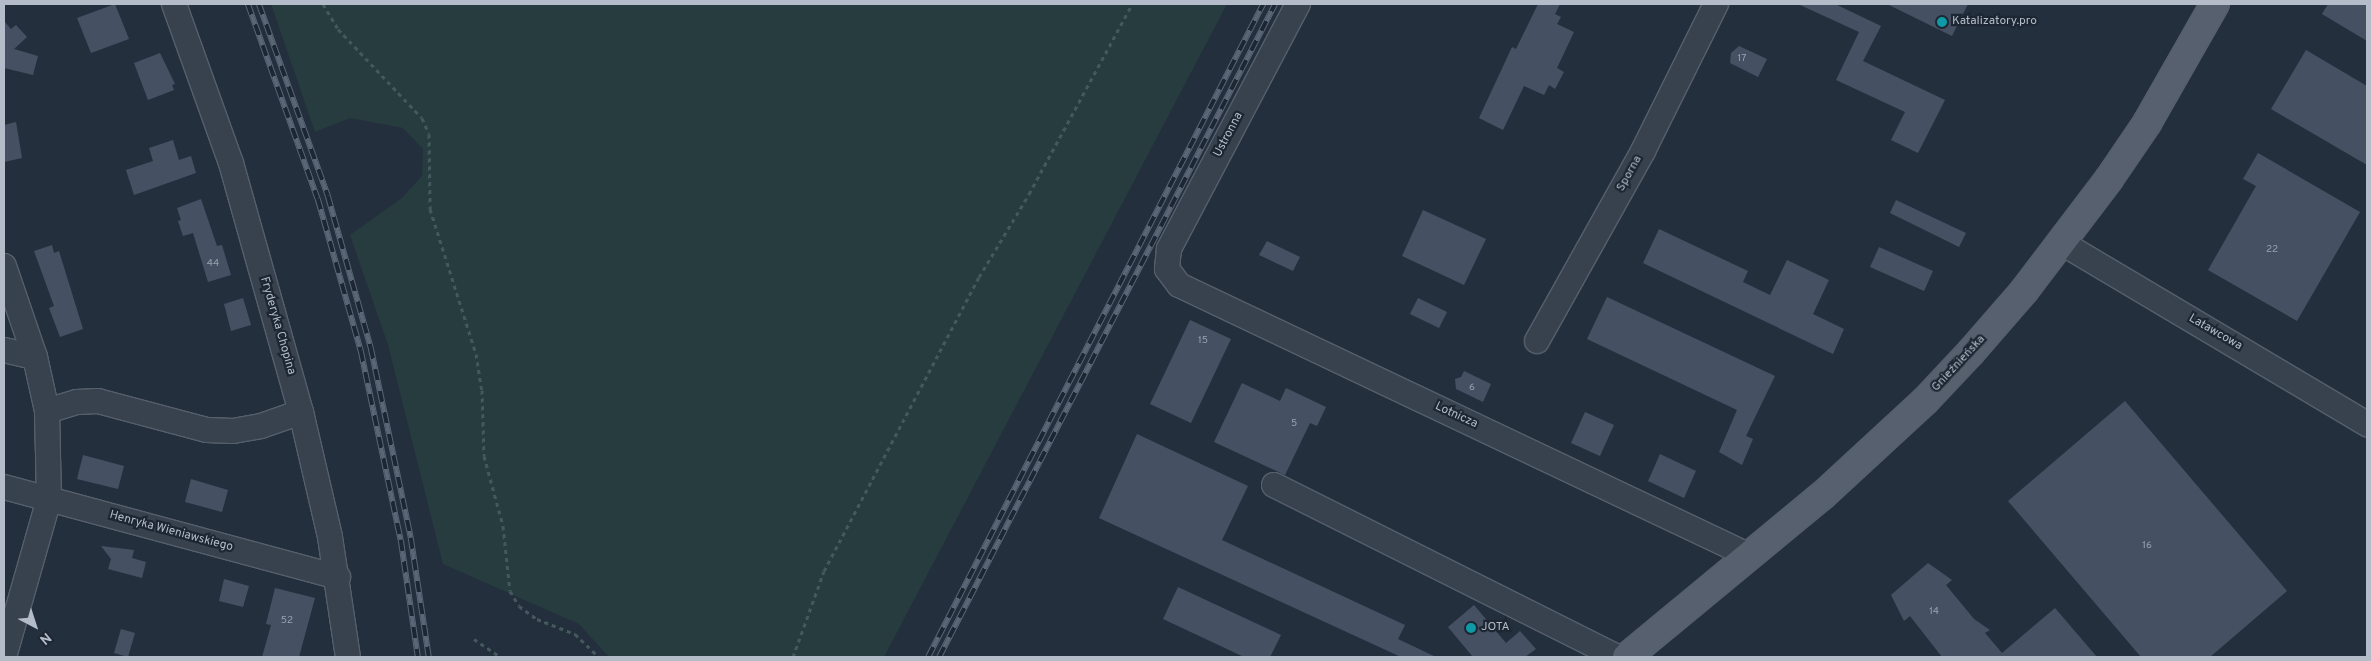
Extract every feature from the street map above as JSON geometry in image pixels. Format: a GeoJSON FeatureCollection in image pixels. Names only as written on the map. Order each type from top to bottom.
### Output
{"type":"FeatureCollection","features":[{"type":"Feature","properties":{"kind":"main road","name":"Gnieźnieńska"},"geometry":{"type":"LineString","coordinates":[[1627,657],[1823,495],[1925,401],[2007,311],[2062,243],[2147,123],[2215,4]]}},
{"type":"Feature","properties":{"kind":"street","name":"Fryderyka Chopina"},"geometry":{"type":"LineString","coordinates":[[174,4],[231,163],[301,412],[338,578],[348,657]]}},
{"type":"Feature","properties":{"kind":"street","name":"Ustronna"},"geometry":{"type":"LineString","coordinates":[[1167,269],[1169,249],[1298,4]]}},
{"type":"Feature","properties":{"kind":"street","name":"Sporna"},"geometry":{"type":"LineString","coordinates":[[1537,341],[1642,151],[1716,4]]}},
{"type":"Feature","properties":{"kind":"street","name":"Latawcowa"},"geometry":{"type":"LineString","coordinates":[[2062,243],[2367,424]]}},
{"type":"Feature","properties":{"kind":"street"},"geometry":{"type":"LineString","coordinates":[[4,266],[36,357],[47,411],[49,498],[4,657]]}},
{"type":"Feature","properties":{"kind":"street","name":"Lotnicza"},"geometry":{"type":"LineString","coordinates":[[1167,269],[1179,285],[1750,556]]}},
{"type":"Feature","properties":{"kind":"street"},"geometry":{"type":"LineString","coordinates":[[4,350],[36,357]]}},
{"type":"Feature","properties":{"kind":"street"},"geometry":{"type":"LineString","coordinates":[[47,411],[76,402],[98,401],[207,430],[233,432],[261,426],[301,412]]}},
{"type":"Feature","properties":{"kind":"street"},"geometry":{"type":"LineString","coordinates":[[1274,485],[1618,657]]}},
{"type":"Feature","properties":{"kind":"street","name":"Henryka Wieniawskiego"},"geometry":{"type":"LineString","coordinates":[[4,487],[338,578]]}},
{"type":"Feature","properties":{"kind":"path"},"geometry":{"type":"LineString","coordinates":[[323,4],[338,29],[422,118],[429,134],[430,210],[476,354],[482,390],[484,456],[503,526],[510,591],[519,606],[537,619],[575,634],[599,657]]}},
{"type":"Feature","properties":{"kind":"path"},"geometry":{"type":"LineString","coordinates":[[793,657],[824,571],[979,276],[1029,194],[1132,4]]}},
{"type":"Feature","properties":{"kind":"path"},"geometry":{"type":"LineString","coordinates":[[474,639],[501,657]]}},
{"type":"Feature","properties":{"kind":"green space"},"geometry":{"type":"Polygon","coordinates":[[[271,4],[1227,4],[884,657],[609,657],[579,624],[443,564],[388,345],[350,235],[402,198],[422,176],[423,149],[403,128],[350,118],[315,132],[271,4]]]}},
{"type":"Feature","properties":{"kind":"building"},"geometry":{"type":"Polygon","coordinates":[[[115,4],[129,39],[91,53],[77,18],[115,4]]]}},
{"type":"Feature","properties":{"kind":"building"},"geometry":{"type":"Polygon","coordinates":[[[1538,4],[1560,4],[1555,14],[1561,17],[1557,24],[1574,32],[1557,68],[1564,72],[1555,89],[1549,85],[1544,95],[1524,86],[1503,130],[1479,118],[1512,47],[1516,49],[1538,4]]]}},
{"type":"Feature","properties":{"kind":"building"},"geometry":{"type":"Polygon","coordinates":[[[1798,4],[1835,4],[1881,26],[1863,61],[1945,100],[1918,153],[1891,140],[1905,112],[1836,80],[1859,32],[1798,4]]]}},
{"type":"Feature","properties":{"kind":"building","name":"Katalizatory.pro"},"geometry":{"type":"Polygon","coordinates":[[[1887,4],[1968,4],[1952,36],[1887,4]]]}},
{"type":"Feature","properties":{"kind":"building"},"geometry":{"type":"Polygon","coordinates":[[[2328,4],[2367,4],[2367,41],[2322,14],[2328,4]]]}},
{"type":"Feature","properties":{"kind":"building"},"geometry":{"type":"Polygon","coordinates":[[[4,21],[11,29],[16,25],[27,37],[14,49],[38,56],[33,75],[4,68],[4,21]]]}},
{"type":"Feature","properties":{"kind":"building"},"geometry":{"type":"Polygon","coordinates":[[[1739,46],[1767,59],[1758,77],[1730,63],[1731,53],[1739,46]]]}},
{"type":"Feature","properties":{"kind":"building"},"geometry":{"type":"Polygon","coordinates":[[[2306,50],[2367,86],[2367,165],[2271,109],[2306,50]]]}},
{"type":"Feature","properties":{"kind":"building"},"geometry":{"type":"Polygon","coordinates":[[[160,53],[175,84],[172,85],[174,90],[148,100],[134,63],[160,53]]]}},
{"type":"Feature","properties":{"kind":"building"},"geometry":{"type":"Polygon","coordinates":[[[16,122],[22,158],[4,162],[4,125],[16,122]]]}},
{"type":"Feature","properties":{"kind":"building"},"geometry":{"type":"Polygon","coordinates":[[[173,140],[179,160],[191,156],[196,173],[134,195],[126,170],[153,161],[149,148],[173,140]]]}},
{"type":"Feature","properties":{"kind":"building"},"geometry":{"type":"Polygon","coordinates":[[[2258,153],[2360,212],[2297,321],[2208,270],[2256,186],[2243,179],[2258,153]]]}},
{"type":"Feature","properties":{"kind":"building"},"geometry":{"type":"Polygon","coordinates":[[[201,199],[217,246],[222,245],[231,275],[208,282],[193,233],[183,236],[178,221],[181,220],[177,208],[201,199]]]}},
{"type":"Feature","properties":{"kind":"building"},"geometry":{"type":"Polygon","coordinates":[[[1896,200],[1966,233],[1959,247],[1890,213],[1896,200]]]}},
{"type":"Feature","properties":{"kind":"building"},"geometry":{"type":"Polygon","coordinates":[[[1423,210],[1486,239],[1464,285],[1402,256],[1423,210]]]}},
{"type":"Feature","properties":{"kind":"building"},"geometry":{"type":"Polygon","coordinates":[[[1659,229],[1748,271],[1743,282],[1770,295],[1787,260],[1829,280],[1813,314],[1844,329],[1833,354],[1643,263],[1659,229]]]}},
{"type":"Feature","properties":{"kind":"building"},"geometry":{"type":"Polygon","coordinates":[[[1267,241],[1300,257],[1293,271],[1259,255],[1267,241]]]}},
{"type":"Feature","properties":{"kind":"building"},"geometry":{"type":"Polygon","coordinates":[[[52,245],[54,253],[59,251],[83,329],[60,337],[49,308],[54,306],[34,251],[52,245]]]}},
{"type":"Feature","properties":{"kind":"building"},"geometry":{"type":"Polygon","coordinates":[[[1879,247],[1933,271],[1924,291],[1870,267],[1879,247]]]}},
{"type":"Feature","properties":{"kind":"building"},"geometry":{"type":"Polygon","coordinates":[[[1607,297],[1775,376],[1746,436],[1753,439],[1742,465],[1719,452],[1737,410],[1587,339],[1607,297]]]}},
{"type":"Feature","properties":{"kind":"building"},"geometry":{"type":"Polygon","coordinates":[[[243,298],[251,325],[231,331],[224,304],[243,298]]]}},
{"type":"Feature","properties":{"kind":"building"},"geometry":{"type":"Polygon","coordinates":[[[1418,298],[1447,312],[1439,328],[1410,314],[1418,298]]]}},
{"type":"Feature","properties":{"kind":"building"},"geometry":{"type":"Polygon","coordinates":[[[1190,320],[1231,339],[1191,423],[1150,404],[1190,320]]]}},
{"type":"Feature","properties":{"kind":"building"},"geometry":{"type":"Polygon","coordinates":[[[1464,371],[1491,384],[1483,402],[1456,389],[1455,379],[1461,377],[1464,371]]]}},
{"type":"Feature","properties":{"kind":"building"},"geometry":{"type":"Polygon","coordinates":[[[1242,383],[1280,401],[1286,388],[1326,407],[1317,426],[1310,423],[1285,475],[1214,442],[1242,383]]]}},
{"type":"Feature","properties":{"kind":"building"},"geometry":{"type":"Polygon","coordinates":[[[2125,401],[2287,591],[2210,657],[2141,657],[2008,501],[2125,401]]]}},
{"type":"Feature","properties":{"kind":"building"},"geometry":{"type":"Polygon","coordinates":[[[1585,412],[1614,425],[1600,456],[1571,443],[1585,412]]]}},
{"type":"Feature","properties":{"kind":"building"},"geometry":{"type":"Polygon","coordinates":[[[1137,434],[1248,486],[1222,540],[1405,625],[1398,639],[1436,657],[1401,657],[1099,518],[1137,434]]]}},
{"type":"Feature","properties":{"kind":"building"},"geometry":{"type":"Polygon","coordinates":[[[1660,454],[1696,471],[1684,498],[1648,481],[1660,454]]]}},
{"type":"Feature","properties":{"kind":"building"},"geometry":{"type":"Polygon","coordinates":[[[83,455],[124,466],[118,489],[77,479],[83,455]]]}},
{"type":"Feature","properties":{"kind":"building"},"geometry":{"type":"Polygon","coordinates":[[[191,479],[228,490],[222,512],[185,502],[191,479]]]}},
{"type":"Feature","properties":{"kind":"building"},"geometry":{"type":"Polygon","coordinates":[[[101,546],[134,550],[132,558],[146,562],[142,578],[108,569],[111,559],[101,546]]]}},
{"type":"Feature","properties":{"kind":"building"},"geometry":{"type":"Polygon","coordinates":[[[1928,563],[1952,580],[1946,585],[1974,619],[1990,630],[1985,633],[2002,653],[2055,608],[2097,657],[1942,657],[1910,616],[1904,621],[1891,595],[1928,563]]]}},
{"type":"Feature","properties":{"kind":"building"},"geometry":{"type":"Polygon","coordinates":[[[224,579],[249,586],[243,607],[219,601],[224,579]]]}},
{"type":"Feature","properties":{"kind":"building"},"geometry":{"type":"Polygon","coordinates":[[[1178,587],[1281,635],[1270,657],[1244,657],[1163,619],[1178,587]]]}},
{"type":"Feature","properties":{"kind":"building"},"geometry":{"type":"Polygon","coordinates":[[[275,588],[315,598],[299,657],[262,657],[271,625],[266,624],[275,588]]]}},
{"type":"Feature","properties":{"kind":"building"},"geometry":{"type":"Polygon","coordinates":[[[1474,605],[1506,643],[1520,631],[1536,649],[1525,657],[1473,657],[1448,627],[1474,605]]]}},
{"type":"Feature","properties":{"kind":"building"},"geometry":{"type":"Polygon","coordinates":[[[121,629],[135,633],[128,657],[114,653],[121,629]]]}},
{"type":"Feature","properties":{"kind":"railway"},"geometry":{"type":"LineString","coordinates":[[248,4],[318,199],[361,351],[401,540],[418,657]]}},
{"type":"Feature","properties":{"kind":"railway"},"geometry":{"type":"LineString","coordinates":[[259,4],[328,196],[371,348],[411,538],[429,657]]}},
{"type":"Feature","properties":{"kind":"railway"},"geometry":{"type":"LineString","coordinates":[[928,657],[1263,4]]}},
{"type":"Feature","properties":{"kind":"railway"},"geometry":{"type":"LineString","coordinates":[[939,657],[1275,4]]}},
{"type":"Feature","properties":{"kind":"place","name":"Katalizatory.pro"},"geometry":{"type":"Point","coordinates":[1942,22]}},
{"type":"Feature","properties":{"kind":"place","name":"JOTA"},"geometry":{"type":"Point","coordinates":[1471,628]}}]}
